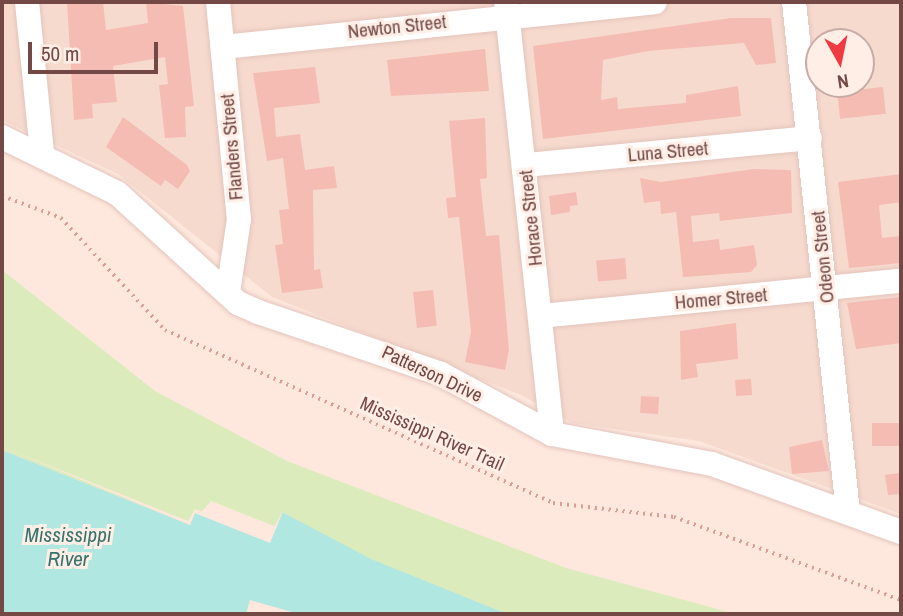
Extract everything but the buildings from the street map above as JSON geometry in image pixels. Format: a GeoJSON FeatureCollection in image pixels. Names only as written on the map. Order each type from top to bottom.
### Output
{"type":"FeatureCollection","features":[{"type":"Feature","properties":{"kind":"street"},"geometry":{"type":"LineString","coordinates":[[27,2],[42,152]]}},
{"type":"Feature","properties":{"kind":"street","name":"Flanders Street"},"geometry":{"type":"LineString","coordinates":[[218,2],[239,219],[228,293]]}},
{"type":"Feature","properties":{"kind":"street","name":"Newton Street"},"geometry":{"type":"LineString","coordinates":[[223,47],[507,8],[655,2]]}},
{"type":"Feature","properties":{"kind":"street","name":"Odeon Street"},"geometry":{"type":"LineString","coordinates":[[794,2],[827,289],[848,512]]}},
{"type":"Feature","properties":{"kind":"street","name":"Horace Street"},"geometry":{"type":"LineString","coordinates":[[507,8],[526,165],[552,434]]}},
{"type":"Feature","properties":{"kind":"street","name":"Patterson Drive"},"geometry":{"type":"LineString","coordinates":[[2,137],[42,152],[117,193],[228,293],[258,312],[441,374],[552,434],[712,464],[901,532]]}},
{"type":"Feature","properties":{"kind":"street","name":"Luna Street"},"geometry":{"type":"LineString","coordinates":[[526,165],[810,138]]}},
{"type":"Feature","properties":{"kind":"street","name":"Homer Street"},"geometry":{"type":"LineString","coordinates":[[541,316],[901,281]]}},
{"type":"Feature","properties":{"kind":"street"},"geometry":{"type":"LineString","coordinates":[[848,512],[901,549]]}},
{"type":"Feature","properties":{"kind":"path","name":"Mississippi River Trail"},"geometry":{"type":"LineString","coordinates":[[2,196],[61,218],[165,330],[553,503],[674,517],[901,600]]}},
{"type":"Feature","properties":{"kind":"shaded area"},"geometry":{"type":"Polygon","coordinates":[[[2,2],[901,2],[901,514],[699,441],[572,423],[521,395],[272,297],[118,174],[2,120],[2,2]]]}},
{"type":"Feature","properties":{"kind":"green space"},"geometry":{"type":"Polygon","coordinates":[[[2,270],[155,391],[287,461],[566,568],[736,614],[495,614],[211,501],[190,525],[2,450],[2,270]]]}},
{"type":"Feature","properties":{"kind":"water","name":"Mississippi River"},"geometry":{"type":"Polygon","coordinates":[[[2,450],[190,525],[195,513],[270,542],[282,512],[371,559],[507,614],[2,614],[2,450]]]}},
{"type":"Feature","properties":{"kind":"pier"},"geometry":{"type":"Polygon","coordinates":[[[3,447],[188,521],[195,509],[268,538],[284,509],[270,543],[195,513],[190,525],[3,447]]]}},
{"type":"Feature","properties":{"kind":"pier"},"geometry":{"type":"Polygon","coordinates":[[[250,600],[299,614],[246,614],[250,600]]]}}]}
